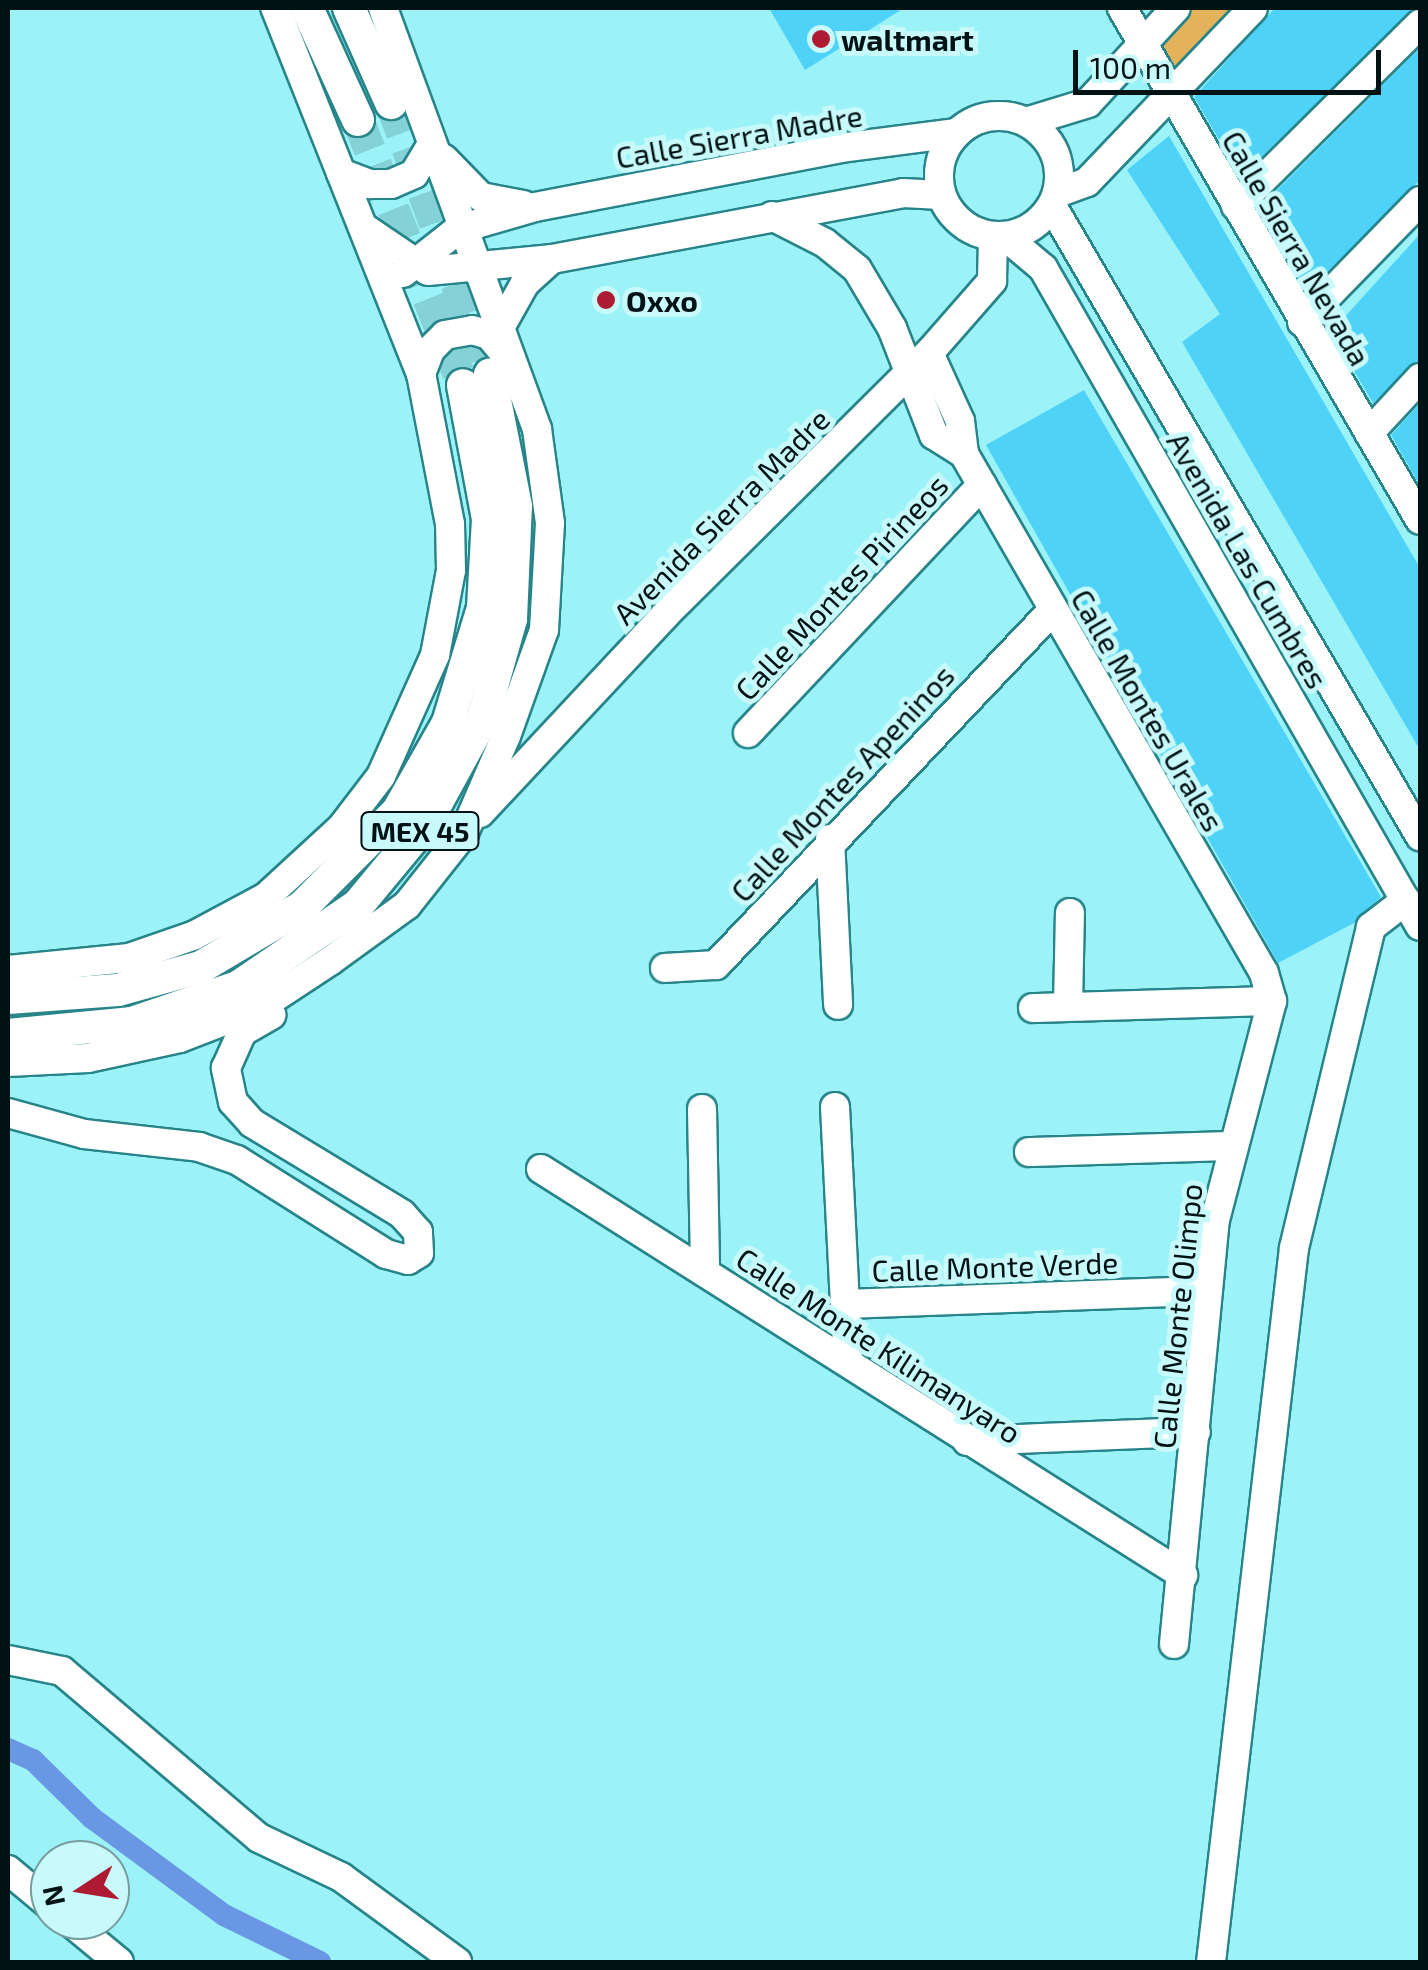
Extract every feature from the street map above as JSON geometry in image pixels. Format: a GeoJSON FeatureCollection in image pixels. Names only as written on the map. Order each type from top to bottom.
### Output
{"type":"FeatureCollection","features":[{"type":"Feature","properties":{"kind":"main road"},"geometry":{"type":"LineString","coordinates":[[307,8],[358,120]]}},
{"type":"Feature","properties":{"kind":"main road"},"geometry":{"type":"LineString","coordinates":[[349,8],[391,102]]}},
{"type":"Feature","properties":{"kind":"main road","name":"MEX 45"},"geometry":{"type":"LineString","coordinates":[[8,998],[118,990],[170,978],[234,951],[338,877],[398,811],[448,723],[484,608],[489,375]]}},
{"type":"Feature","properties":{"kind":"main road","name":"MEX 45"},"geometry":{"type":"LineString","coordinates":[[8,1035],[132,1023],[238,987],[358,905],[425,824],[483,718],[510,620],[516,506],[489,375]]}},
{"type":"Feature","properties":{"kind":"street"},"geometry":{"type":"LineString","coordinates":[[8,970],[65,970],[129,958],[231,918],[297,873],[381,776],[419,702],[446,616],[452,570],[445,485],[421,374],[275,8]]}},
{"type":"Feature","properties":{"kind":"street"},"geometry":{"type":"LineString","coordinates":[[383,8],[473,266],[501,326]]}},
{"type":"Feature","properties":{"kind":"street","name":"Calle Sierra Nevada"},"geometry":{"type":"LineString","coordinates":[[1122,8],[1170,98],[1420,520]]}},
{"type":"Feature","properties":{"kind":"street"},"geometry":{"type":"LineString","coordinates":[[1176,8],[1088,103],[1026,122],[989,116],[956,133],[943,152],[941,195],[952,216],[1000,237],[1024,232],[1055,200],[1087,182],[1253,8]]}},
{"type":"Feature","properties":{"kind":"street"},"geometry":{"type":"LineString","coordinates":[[1236,206],[1420,24]]}},
{"type":"Feature","properties":{"kind":"street"},"geometry":{"type":"LineString","coordinates":[[1026,122],[1047,140],[1059,165],[1055,200]]}},
{"type":"Feature","properties":{"kind":"street","name":"Calle Sierra Madre"},"geometry":{"type":"LineString","coordinates":[[459,228],[534,207],[840,148],[956,133]]}},
{"type":"Feature","properties":{"kind":"street"},"geometry":{"type":"LineString","coordinates":[[341,173],[370,184],[392,184],[414,174],[432,144]]}},
{"type":"Feature","properties":{"kind":"street"},"geometry":{"type":"LineString","coordinates":[[432,144],[481,198],[534,207]]}},
{"type":"Feature","properties":{"kind":"street"},"geometry":{"type":"LineString","coordinates":[[362,226],[428,271],[565,256],[903,193],[941,195]]}},
{"type":"Feature","properties":{"kind":"street","name":"Avenida Las Cumbres"},"geometry":{"type":"LineString","coordinates":[[1055,200],[1420,836]]}},
{"type":"Feature","properties":{"kind":"street"},"geometry":{"type":"LineString","coordinates":[[1302,322],[1420,201]]}},
{"type":"Feature","properties":{"kind":"street","name":"Calle Montes Urales"},"geometry":{"type":"LineString","coordinates":[[772,216],[825,243],[857,268],[892,328],[934,435],[964,454]]}},
{"type":"Feature","properties":{"kind":"street"},"geometry":{"type":"LineString","coordinates":[[385,284],[459,228]]}},
{"type":"Feature","properties":{"kind":"street","name":"Avenida Las Cumbres"},"geometry":{"type":"LineString","coordinates":[[1000,237],[1043,268],[1420,926]]}},
{"type":"Feature","properties":{"kind":"street","name":"Avenida Sierra Madre"},"geometry":{"type":"LineString","coordinates":[[466,829],[665,615],[928,353],[992,282],[1000,237]]}},
{"type":"Feature","properties":{"kind":"street"},"geometry":{"type":"LineString","coordinates":[[489,375],[501,326],[525,283],[565,256]]}},
{"type":"Feature","properties":{"kind":"street"},"geometry":{"type":"LineString","coordinates":[[8,1112],[84,1134],[199,1147],[237,1160],[386,1254],[408,1260],[420,1253],[418,1232],[402,1214],[252,1123],[233,1102],[226,1068],[242,1032],[363,962],[466,829],[544,630],[550,522],[537,429],[489,375],[489,335],[472,330],[445,335],[430,350],[421,374]]}},
{"type":"Feature","properties":{"kind":"street","name":"Calle Montes Urales"},"geometry":{"type":"LineString","coordinates":[[928,353],[960,421],[964,454],[1264,973],[1272,1001]]}},
{"type":"Feature","properties":{"kind":"street"},"geometry":{"type":"LineString","coordinates":[[1368,433],[1420,378]]}},
{"type":"Feature","properties":{"kind":"street","name":"Calle Montes Pirineos"},"geometry":{"type":"LineString","coordinates":[[748,733],[982,485]]}},
{"type":"Feature","properties":{"kind":"street","name":"Calle Montes Apeninos"},"geometry":{"type":"LineString","coordinates":[[665,968],[716,965],[830,839],[1052,611]]}},
{"type":"Feature","properties":{"kind":"street"},"geometry":{"type":"LineString","coordinates":[[830,839],[838,1005]]}},
{"type":"Feature","properties":{"kind":"street"},"geometry":{"type":"LineString","coordinates":[[1211,1962],[1294,1248],[1370,927],[1406,900]]}},
{"type":"Feature","properties":{"kind":"street"},"geometry":{"type":"LineString","coordinates":[[8,1062],[88,1058],[218,1024],[260,1007],[408,905]]}},
{"type":"Feature","properties":{"kind":"street"},"geometry":{"type":"LineString","coordinates":[[1068,1006],[1070,913]]}},
{"type":"Feature","properties":{"kind":"street"},"geometry":{"type":"LineString","coordinates":[[1032,1008],[1272,1001]]}},
{"type":"Feature","properties":{"kind":"street","name":"Calle Monte Olimpo"},"geometry":{"type":"LineString","coordinates":[[1174,1644],[1207,1291],[1232,1146],[1272,1001]]}},
{"type":"Feature","properties":{"kind":"street"},"geometry":{"type":"LineString","coordinates":[[836,1107],[848,1361]]}},
{"type":"Feature","properties":{"kind":"street"},"geometry":{"type":"LineString","coordinates":[[702,1110],[705,1272]]}},
{"type":"Feature","properties":{"kind":"street"},"geometry":{"type":"LineString","coordinates":[[1030,1152],[1232,1146]]}},
{"type":"Feature","properties":{"kind":"street","name":"Calle Monte Kilimanyaro"},"geometry":{"type":"LineString","coordinates":[[542,1169],[1183,1575]]}},
{"type":"Feature","properties":{"kind":"street","name":"Calle Monte Verde"},"geometry":{"type":"LineString","coordinates":[[846,1304],[1207,1291]]}},
{"type":"Feature","properties":{"kind":"street"},"geometry":{"type":"LineString","coordinates":[[966,1440],[1196,1432]]}},
{"type":"Feature","properties":{"kind":"street"},"geometry":{"type":"LineString","coordinates":[[8,1660],[62,1670],[259,1838],[342,1877],[457,1962]]}},
{"type":"Feature","properties":{"kind":"street"},"geometry":{"type":"LineString","coordinates":[[8,1870],[30,1888]]}},
{"type":"Feature","properties":{"kind":"street"},"geometry":{"type":"LineString","coordinates":[[92,1940],[119,1962]]}},
{"type":"Feature","properties":{"kind":"shaded area"},"geometry":{"type":"Polygon","coordinates":[[[1186,8],[1244,8],[1174,81],[1148,43],[1186,8]]]}},
{"type":"Feature","properties":{"kind":"building","name":"waltmart"},"geometry":{"type":"Polygon","coordinates":[[[769,8],[904,8],[805,70],[769,8]]]}},
{"type":"Feature","properties":{"kind":"building"},"geometry":{"type":"Polygon","coordinates":[[[1275,8],[1414,8],[1241,177],[1194,97],[1275,8]]]}},
{"type":"Feature","properties":{"kind":"building"},"geometry":{"type":"Polygon","coordinates":[[[1420,48],[1420,180],[1307,292],[1259,208],[1420,48]]]}},
{"type":"Feature","properties":{"kind":"building"},"geometry":{"type":"Polygon","coordinates":[[[1169,136],[1420,568],[1420,750],[1182,342],[1220,314],[1127,170],[1169,136]]]}},
{"type":"Feature","properties":{"kind":"building"},"geometry":{"type":"Polygon","coordinates":[[[1420,234],[1420,361],[1373,403],[1331,332],[1420,234]]]}},
{"type":"Feature","properties":{"kind":"building"},"geometry":{"type":"Polygon","coordinates":[[[1084,390],[1381,897],[1354,923],[1278,963],[986,445],[1084,390]]]}},
{"type":"Feature","properties":{"kind":"building"},"geometry":{"type":"Polygon","coordinates":[[[1420,403],[1420,486],[1391,435],[1420,403]]]}},
{"type":"Feature","properties":{"kind":"waterway"},"geometry":{"type":"LineString","coordinates":[[8,1749],[33,1760],[92,1818],[224,1915],[320,1962]]}},
{"type":"Feature","properties":{"kind":"tunnel"},"geometry":{"type":"LineString","coordinates":[[391,103],[490,375]]}},
{"type":"Feature","properties":{"kind":"tunnel"},"geometry":{"type":"LineString","coordinates":[[358,120],[463,385]]}},
{"type":"Feature","properties":{"kind":"place","name":"waltmart"},"geometry":{"type":"Point","coordinates":[821,39]}},
{"type":"Feature","properties":{"kind":"place","name":"Oxxo"},"geometry":{"type":"Point","coordinates":[606,300]}}]}
